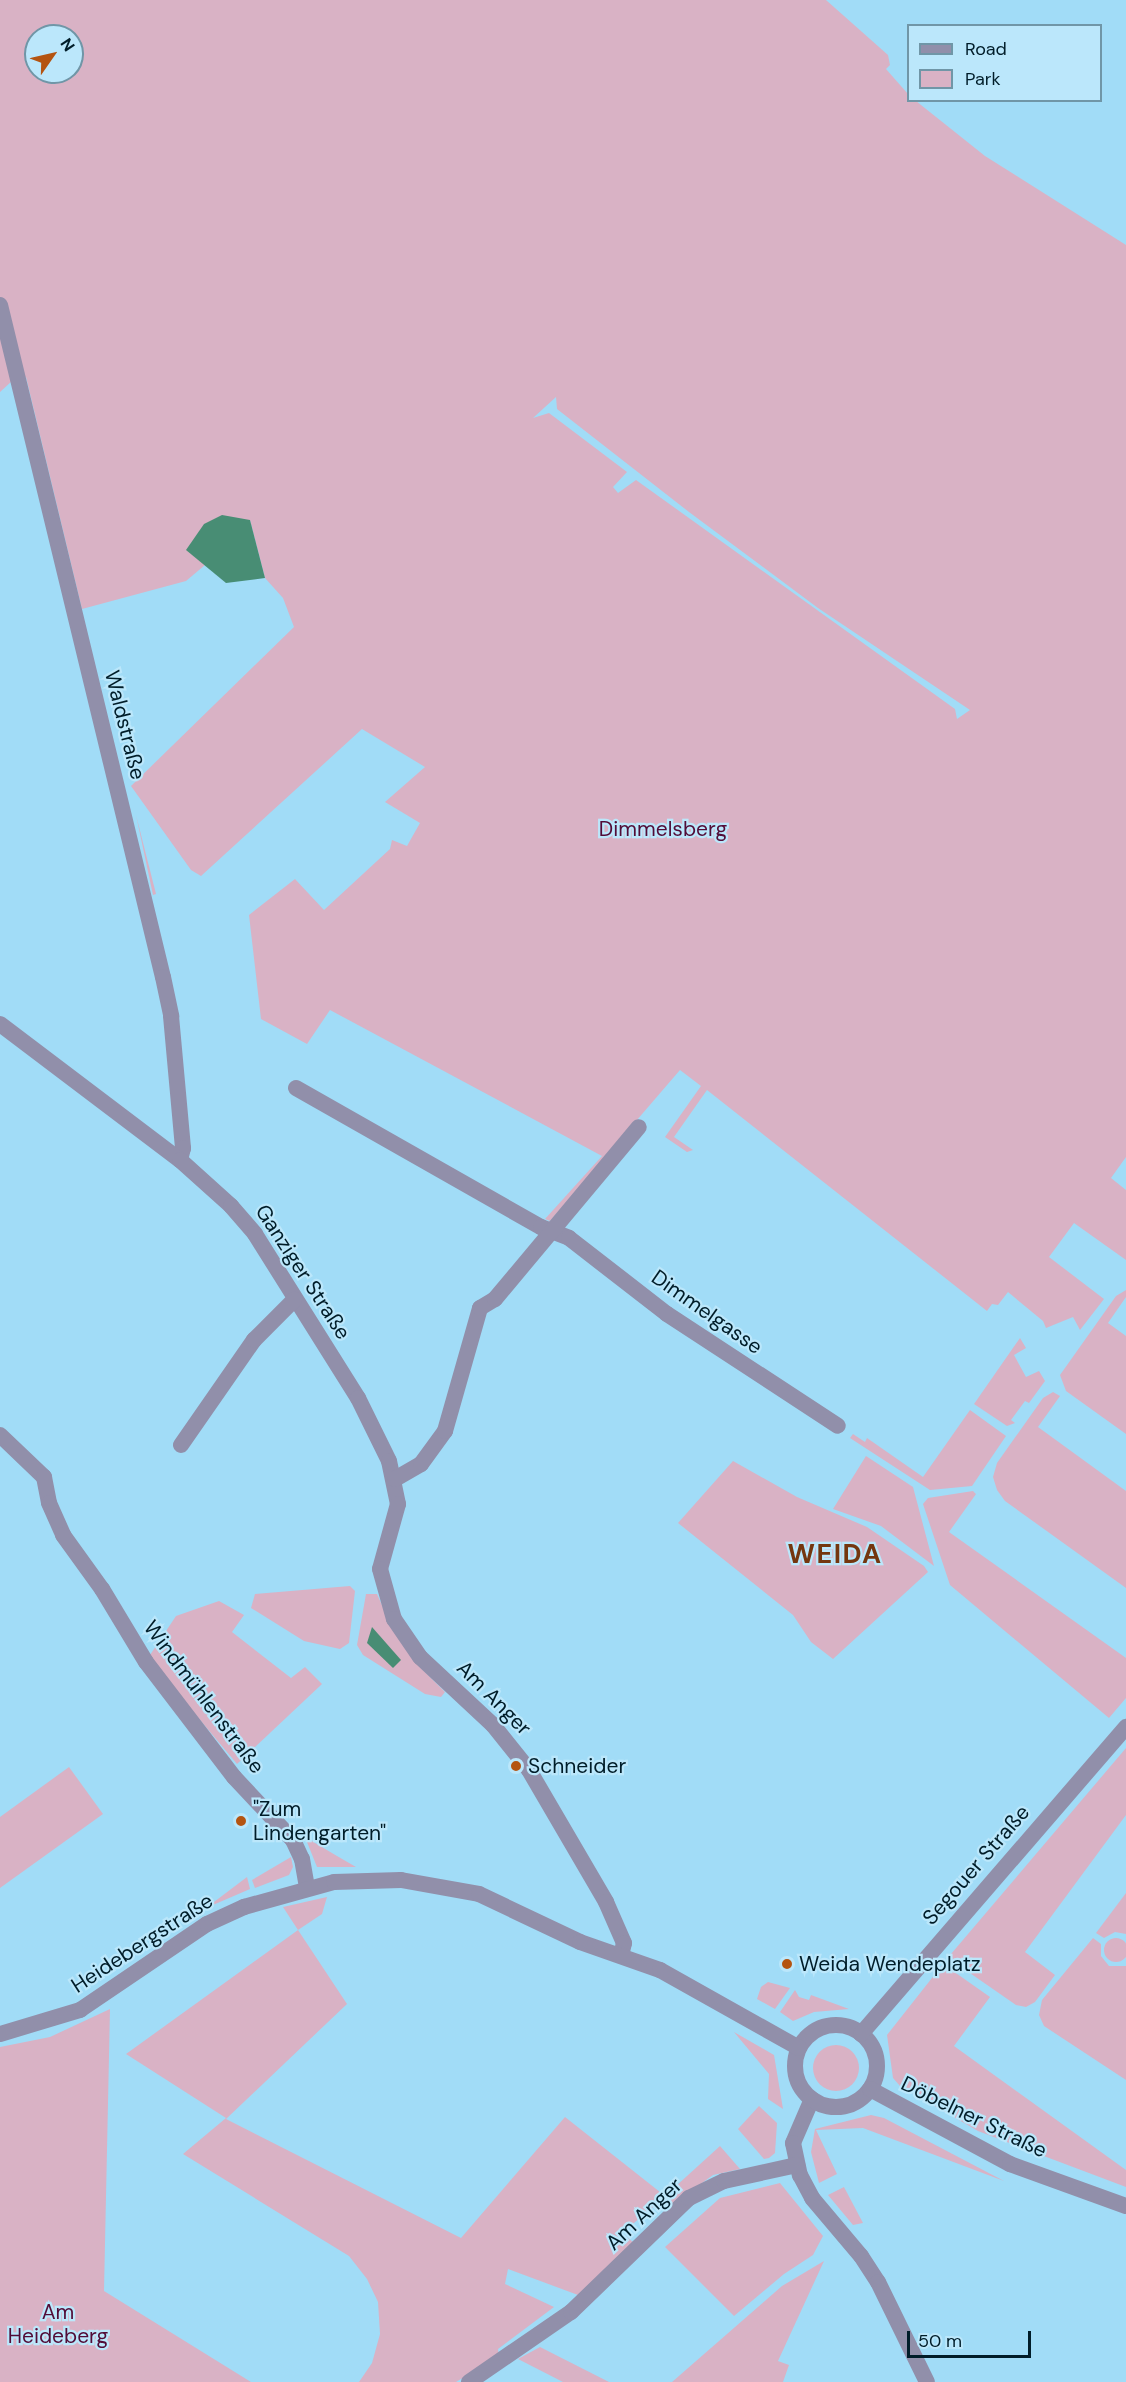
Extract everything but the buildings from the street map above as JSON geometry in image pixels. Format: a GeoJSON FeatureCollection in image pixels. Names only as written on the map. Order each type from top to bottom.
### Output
{"type":"FeatureCollection","features":[{"type":"Feature","properties":{"kind":"street","name":"Waldstraße"},"geometry":{"type":"LineString","coordinates":[[0,305],[165,987],[183,1148],[180,1160]]}},
{"type":"Feature","properties":{"kind":"street","name":"Ganziger Straße"},"geometry":{"type":"LineString","coordinates":[[0,1024],[180,1160],[245,1220],[358,1398],[395,1479],[398,1504],[380,1569]]}},
{"type":"Feature","properties":{"kind":"street","name":"Dimmelgasse"},"geometry":{"type":"LineString","coordinates":[[296,1088],[541,1227],[554,1230],[667,1314],[838,1426]]}},
{"type":"Feature","properties":{"kind":"street"},"geometry":{"type":"LineString","coordinates":[[395,1479],[422,1464],[446,1431],[480,1308],[495,1299],[639,1127]]}},
{"type":"Feature","properties":{"kind":"street"},"geometry":{"type":"LineString","coordinates":[[181,1445],[254,1340],[294,1300]]}},
{"type":"Feature","properties":{"kind":"street","name":"Windmühlenstraße"},"geometry":{"type":"LineString","coordinates":[[0,1435],[44,1477],[49,1503],[63,1535],[102,1589],[155,1676],[234,1777],[293,1840],[302,1859],[307,1887]]}},
{"type":"Feature","properties":{"kind":"street","name":"Am Anger"},"geometry":{"type":"LineString","coordinates":[[380,1569],[394,1619],[420,1657],[494,1725],[529,1770],[606,1902],[624,1942],[621,1956]]}},
{"type":"Feature","properties":{"kind":"street","name":"Segouer Straße"},"geometry":{"type":"LineString","coordinates":[[861,2034],[1126,1727]]}},
{"type":"Feature","properties":{"kind":"street"},"geometry":{"type":"LineString","coordinates":[[307,1887],[376,1879],[455,1887],[479,1894],[580,1942],[660,1970],[799,2049]]}},
{"type":"Feature","properties":{"kind":"street","name":"Heidebergstraße"},"geometry":{"type":"LineString","coordinates":[[0,2034],[80,2010],[207,1924],[260,1901],[307,1887]]}},
{"type":"Feature","properties":{"kind":"street"},"geometry":{"type":"LineString","coordinates":[[837,2025],[861,2034],[876,2058],[877,2073],[870,2089],[850,2105],[838,2108],[812,2099],[797,2076],[799,2049],[809,2035],[822,2028],[837,2025]]}},
{"type":"Feature","properties":{"kind":"street","name":"Döbelner Straße"},"geometry":{"type":"LineString","coordinates":[[870,2089],[1010,2164],[1126,2206]]}},
{"type":"Feature","properties":{"kind":"street"},"geometry":{"type":"LineString","coordinates":[[812,2099],[803,2113],[793,2143],[797,2165],[812,2198],[861,2256],[878,2282],[927,2382]]}},
{"type":"Feature","properties":{"kind":"street","name":"Am Anger"},"geometry":{"type":"LineString","coordinates":[[470,2382],[542,2335],[607,2279],[689,2198],[724,2181],[797,2165]]}},
{"type":"Feature","properties":{"kind":"green space","name":"Dimmelsberg"},"geometry":{"type":"Polygon","coordinates":[[[0,0],[826,0],[888,55],[890,65],[886,69],[907,93],[907,102],[917,102],[985,156],[1126,245],[1126,1157],[1111,1178],[1126,1190],[1126,1260],[1074,1223],[1049,1257],[1104,1299],[1080,1330],[1073,1317],[1046,1328],[1043,1321],[1008,1292],[998,1305],[992,1304],[987,1311],[707,1090],[674,1137],[693,1150],[687,1152],[665,1137],[701,1086],[680,1070],[550,1221],[545,1219],[602,1156],[330,1010],[307,1044],[261,1019],[249,915],[295,879],[324,910],[390,849],[392,840],[407,846],[420,823],[385,802],[425,767],[362,729],[201,876],[191,870],[131,786],[294,627],[283,598],[265,578],[250,520],[187,550],[205,565],[186,581],[82,609],[26,377],[12,381],[0,392],[0,0]],[[556,397],[533,418],[549,413],[627,472],[613,487],[618,493],[636,480],[955,709],[957,719],[970,710],[818,608],[689,512],[557,409],[556,397]]]}},
{"type":"Feature","properties":{"kind":"green space"},"geometry":{"type":"Polygon","coordinates":[[[136,815],[156,894],[153,895],[136,815]]]}},
{"type":"Feature","properties":{"kind":"green space"},"geometry":{"type":"Polygon","coordinates":[[[1126,1290],[1126,1297],[1108,1323],[1126,1336],[1126,1434],[1066,1391],[1060,1375],[1116,1296],[1126,1290]]]}},
{"type":"Feature","properties":{"kind":"green space"},"geometry":{"type":"Polygon","coordinates":[[[1020,1338],[1026,1348],[1014,1355],[1026,1377],[1039,1371],[1045,1381],[1029,1403],[1025,1401],[1011,1420],[1015,1423],[1007,1426],[974,1404],[1020,1338]]]}},
{"type":"Feature","properties":{"kind":"green space"},"geometry":{"type":"Polygon","coordinates":[[[1053,1392],[1060,1396],[1038,1427],[1126,1491],[1126,1588],[1005,1501],[997,1490],[993,1477],[997,1463],[1043,1398],[1053,1392]]]}},
{"type":"Feature","properties":{"kind":"green space"},"geometry":{"type":"Polygon","coordinates":[[[970,1410],[1006,1436],[972,1486],[930,1490],[850,1438],[853,1434],[865,1442],[867,1438],[923,1477],[970,1410]]]}},
{"type":"Feature","properties":{"kind":"green space"},"geometry":{"type":"Polygon","coordinates":[[[866,1456],[913,1487],[934,1566],[881,1526],[833,1509],[866,1456]]]}},
{"type":"Feature","properties":{"kind":"green space"},"geometry":{"type":"Polygon","coordinates":[[[733,1461],[797,1497],[867,1527],[924,1566],[928,1572],[833,1659],[811,1642],[793,1615],[678,1523],[733,1461]]]}},
{"type":"Feature","properties":{"kind":"green space"},"geometry":{"type":"Polygon","coordinates":[[[973,1491],[976,1494],[949,1532],[1126,1658],[1126,1698],[1109,1718],[950,1585],[923,1504],[928,1498],[973,1491]]]}},
{"type":"Feature","properties":{"kind":"green space"},"geometry":{"type":"Polygon","coordinates":[[[350,1586],[355,1591],[349,1643],[340,1649],[304,1641],[251,1608],[255,1594],[350,1586]]]}},
{"type":"Feature","properties":{"kind":"green space"},"geometry":{"type":"Polygon","coordinates":[[[366,1594],[377,1594],[390,1623],[420,1667],[445,1692],[441,1697],[425,1694],[363,1655],[357,1645],[366,1594]]]}},
{"type":"Feature","properties":{"kind":"green space"},"geometry":{"type":"Polygon","coordinates":[[[219,1601],[244,1615],[232,1632],[291,1678],[305,1667],[322,1684],[237,1764],[148,1658],[176,1616],[219,1601]]]}},
{"type":"Feature","properties":{"kind":"green space"},"geometry":{"type":"Polygon","coordinates":[[[1126,1748],[1126,1815],[1025,1952],[1055,1975],[1035,2002],[1026,2007],[1016,2005],[954,1962],[951,1954],[1126,1748]]]}},
{"type":"Feature","properties":{"kind":"green space"},"geometry":{"type":"Polygon","coordinates":[[[69,1767],[103,1814],[0,1888],[0,1817],[69,1767]]]}},
{"type":"Feature","properties":{"kind":"green space"},"geometry":{"type":"Polygon","coordinates":[[[305,1837],[337,1856],[356,1867],[317,1867],[305,1837]]]}},
{"type":"Feature","properties":{"kind":"green space"},"geometry":{"type":"Polygon","coordinates":[[[291,1857],[293,1867],[289,1875],[255,1888],[252,1880],[291,1857]]]}},
{"type":"Feature","properties":{"kind":"green space"},"geometry":{"type":"Polygon","coordinates":[[[247,1877],[250,1889],[206,1908],[247,1877]]]}},
{"type":"Feature","properties":{"kind":"green space"},"geometry":{"type":"Polygon","coordinates":[[[1126,1893],[1126,1934],[1115,1932],[1104,1938],[1096,1933],[1126,1893]]]}},
{"type":"Feature","properties":{"kind":"green space"},"geometry":{"type":"Polygon","coordinates":[[[327,1897],[322,1914],[298,1930],[283,1907],[327,1897]]]}},
{"type":"Feature","properties":{"kind":"green space"},"geometry":{"type":"Polygon","coordinates":[[[298,1930],[347,2004],[226,2119],[461,2238],[565,2117],[665,2196],[720,2146],[740,2169],[713,2175],[672,2205],[665,2197],[622,2233],[634,2243],[578,2295],[508,2269],[505,2284],[554,2307],[498,2349],[499,2356],[456,2382],[359,2382],[372,2363],[380,2334],[378,2302],[367,2279],[349,2256],[183,2154],[226,2118],[126,2054],[298,1930]]]}},
{"type":"Feature","properties":{"kind":"green space"},"geometry":{"type":"Polygon","coordinates":[[[1093,1938],[1101,1944],[1101,1956],[1109,1966],[1126,1966],[1126,2080],[1044,2026],[1039,2015],[1042,2000],[1093,1938]]]}},
{"type":"Feature","properties":{"kind":"green space"},"geometry":{"type":"Polygon","coordinates":[[[1116,1938],[1125,1941],[1127,1955],[1125,1959],[1116,1962],[1107,1959],[1104,1950],[1107,1941],[1116,1938]]]}},
{"type":"Feature","properties":{"kind":"green space"},"geometry":{"type":"Polygon","coordinates":[[[943,1964],[990,1997],[954,2046],[1126,2170],[1126,2187],[978,2131],[900,2086],[893,2078],[887,2035],[943,1964]]]}},
{"type":"Feature","properties":{"kind":"green space"},"geometry":{"type":"Polygon","coordinates":[[[768,1982],[790,1988],[775,2009],[757,1999],[761,1987],[768,1982]]]}},
{"type":"Feature","properties":{"kind":"green space"},"geometry":{"type":"Polygon","coordinates":[[[795,1990],[799,1997],[809,2000],[811,1995],[849,2009],[814,2012],[793,2021],[780,2012],[795,1990]]]}},
{"type":"Feature","properties":{"kind":"green space","name":"Am Heideberg"},"geometry":{"type":"Polygon","coordinates":[[[110,2009],[104,2291],[251,2382],[0,2382],[0,2047],[50,2037],[110,2009]]]}},
{"type":"Feature","properties":{"kind":"green space"},"geometry":{"type":"Polygon","coordinates":[[[734,2032],[774,2055],[783,2109],[768,2099],[769,2074],[734,2032]]]}},
{"type":"Feature","properties":{"kind":"green space"},"geometry":{"type":"Polygon","coordinates":[[[836,2045],[852,2052],[859,2068],[852,2084],[836,2091],[820,2084],[813,2068],[820,2052],[836,2045]]]}},
{"type":"Feature","properties":{"kind":"green space"},"geometry":{"type":"Polygon","coordinates":[[[759,2106],[777,2123],[775,2153],[764,2159],[738,2129],[759,2106]]]}},
{"type":"Feature","properties":{"kind":"green space"},"geometry":{"type":"Polygon","coordinates":[[[871,2115],[884,2118],[1004,2181],[863,2128],[816,2130],[837,2174],[819,2183],[811,2152],[815,2129],[871,2115]]]}},
{"type":"Feature","properties":{"kind":"green space"},"geometry":{"type":"Polygon","coordinates":[[[780,2183],[823,2236],[813,2255],[784,2274],[734,2316],[665,2247],[720,2198],[780,2183]]]}},
{"type":"Feature","properties":{"kind":"green space"},"geometry":{"type":"Polygon","coordinates":[[[844,2187],[863,2223],[853,2225],[828,2195],[844,2187]]]}},
{"type":"Feature","properties":{"kind":"green space"},"geometry":{"type":"Polygon","coordinates":[[[824,2261],[778,2361],[789,2365],[783,2382],[672,2382],[782,2286],[824,2261]]]}},
{"type":"Feature","properties":{"kind":"green space"},"geometry":{"type":"Polygon","coordinates":[[[540,2347],[609,2382],[563,2382],[518,2359],[540,2347]]]}},
{"type":"Feature","properties":{"kind":"shaded area"},"geometry":{"type":"Polygon","coordinates":[[[222,515],[250,520],[265,578],[226,583],[186,550],[204,524],[222,515]]]}},
{"type":"Feature","properties":{"kind":"shaded area"},"geometry":{"type":"Polygon","coordinates":[[[372,1627],[401,1660],[393,1668],[367,1643],[372,1627]]]}},
{"type":"Feature","properties":{"kind":"place","name":"Schneider"},"geometry":{"type":"Point","coordinates":[516,1766]}},
{"type":"Feature","properties":{"kind":"place","name":"\"Zum Lindengarten\""},"geometry":{"type":"Point","coordinates":[241,1821]}},
{"type":"Feature","properties":{"kind":"place","name":"Weida Wendeplatz"},"geometry":{"type":"Point","coordinates":[787,1964]}},
{"type":"Feature","properties":{"kind":"district","name":"WEIDA"},"geometry":{"type":"Point","coordinates":[835,1554]}}]}
